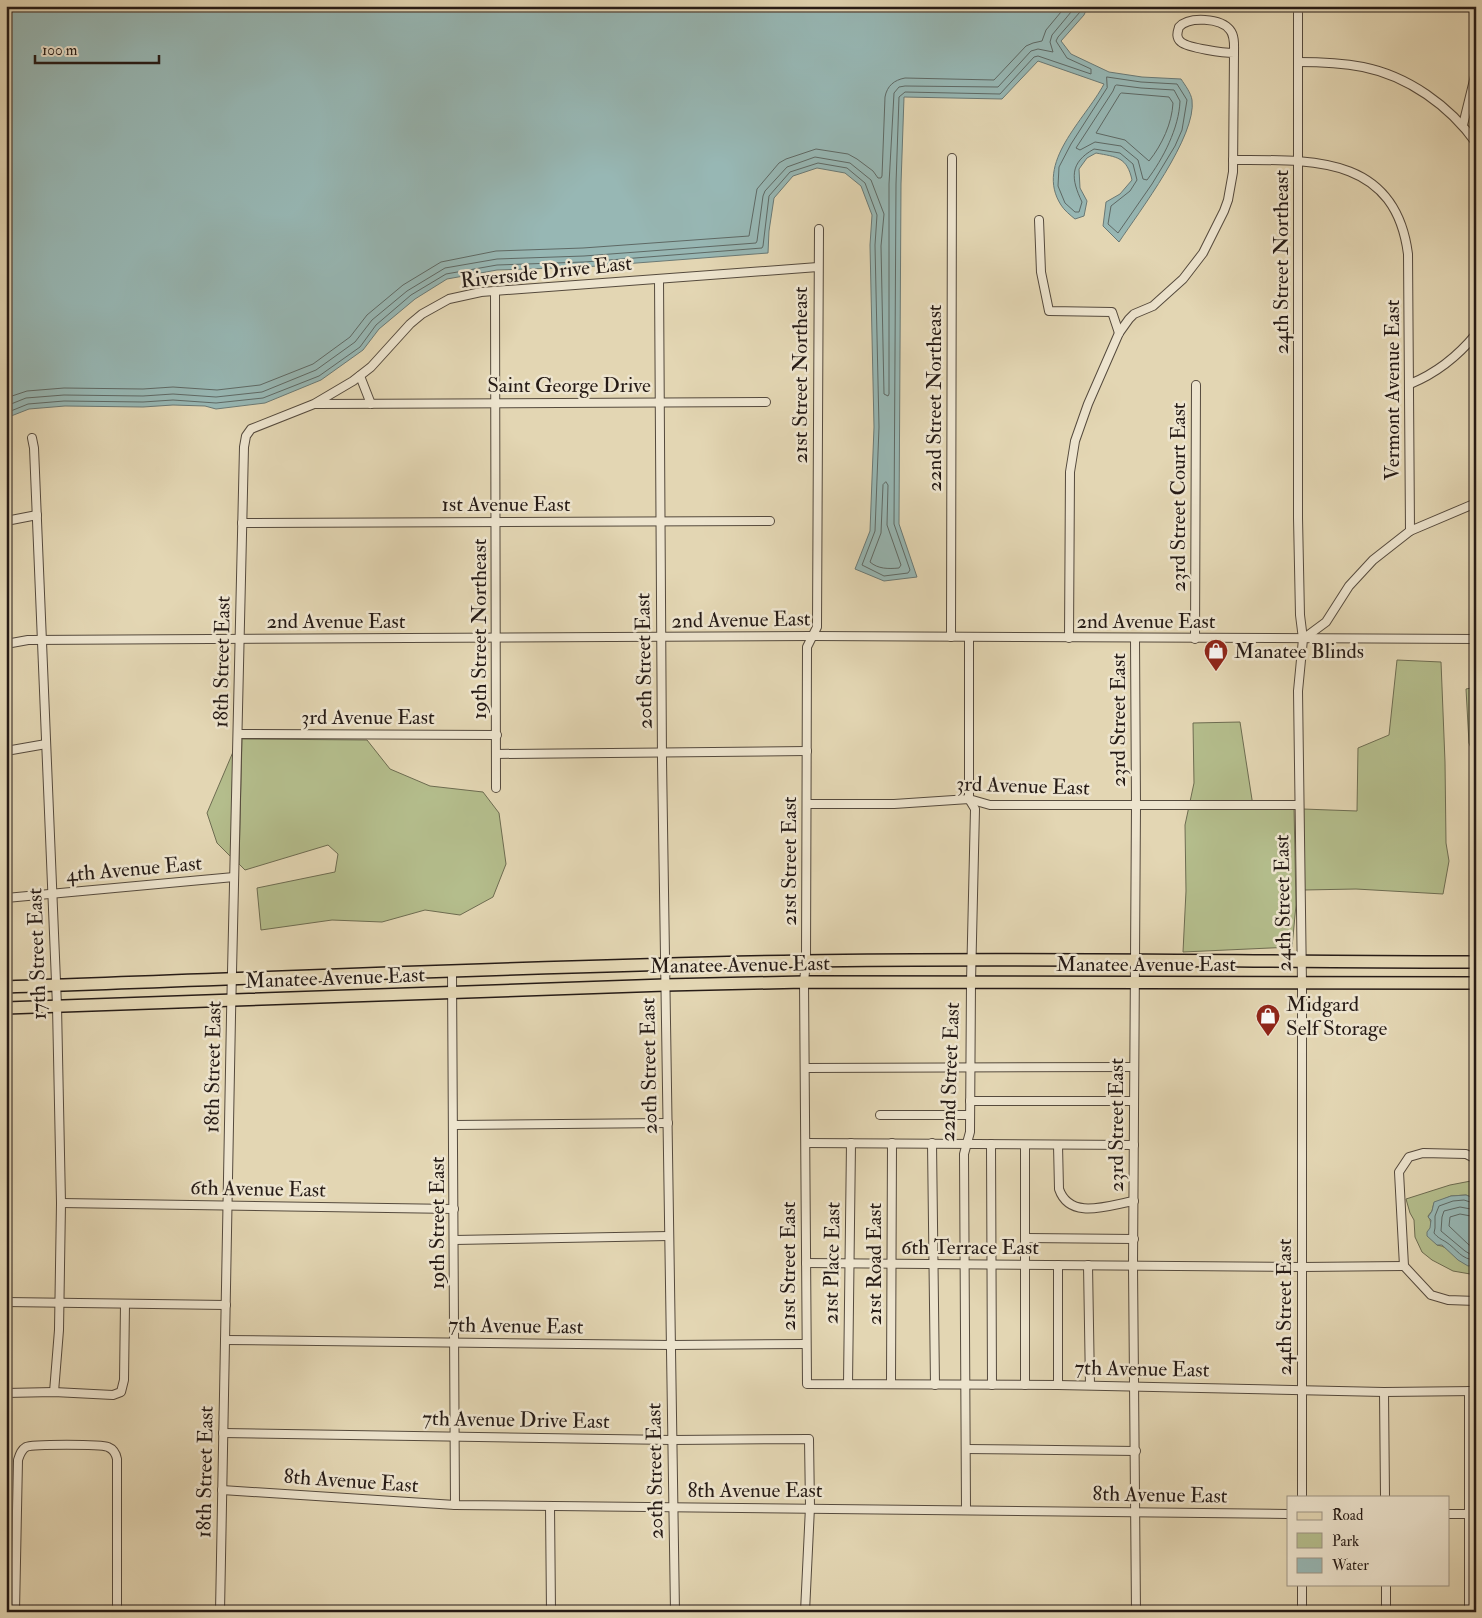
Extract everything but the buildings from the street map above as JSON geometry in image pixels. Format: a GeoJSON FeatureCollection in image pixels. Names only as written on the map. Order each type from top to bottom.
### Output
{"type":"FeatureCollection","features":[{"type":"Feature","properties":{"kind":"main road","name":"Manatee Avenue East"},"geometry":{"type":"LineString","coordinates":[[6,987],[666,964],[806,961],[1476,962]]}},
{"type":"Feature","properties":{"kind":"main road","name":"Manatee Avenue East"},"geometry":{"type":"LineString","coordinates":[[6,1008],[665,985],[804,982],[1476,983]]}},
{"type":"Feature","properties":{"kind":"street","name":"24th Street Northeast"},"geometry":{"type":"LineString","coordinates":[[1298,6],[1298,518]]}},
{"type":"Feature","properties":{"kind":"street"},"geometry":{"type":"LineString","coordinates":[[1069,638],[1070,472],[1075,441],[1119,333],[1134,314],[1153,306],[1169,294],[1196,264],[1214,232],[1228,200],[1233,160],[1234,54],[1232,34],[1229,28],[1223,24],[1206,20],[1181,24],[1177,30],[1179,40],[1185,44],[1234,54]]}},
{"type":"Feature","properties":{"kind":"street"},"geometry":{"type":"LineString","coordinates":[[1298,62],[1345,64],[1386,74],[1410,84],[1426,94],[1463,125],[1476,143]]}},
{"type":"Feature","properties":{"kind":"street"},"geometry":{"type":"LineString","coordinates":[[1463,125],[1476,72]]}},
{"type":"Feature","properties":{"kind":"street","name":"22nd Street Northeast"},"geometry":{"type":"LineString","coordinates":[[951,637],[952,158]]}},
{"type":"Feature","properties":{"kind":"street","name":"Vermont Avenue East"},"geometry":{"type":"LineString","coordinates":[[1233,160],[1298,161],[1338,166],[1367,180],[1390,202],[1398,214],[1408,254],[1410,531]]}},
{"type":"Feature","properties":{"kind":"street"},"geometry":{"type":"LineString","coordinates":[[1039,220],[1041,272],[1049,311],[1112,312],[1119,333]]}},
{"type":"Feature","properties":{"kind":"street","name":"21st Street Northeast"},"geometry":{"type":"LineString","coordinates":[[817,520],[819,229]]}},
{"type":"Feature","properties":{"kind":"street","name":"Riverside Drive East"},"geometry":{"type":"LineString","coordinates":[[314,404],[360,376],[371,367],[410,324],[434,306],[463,295],[818,267]]}},
{"type":"Feature","properties":{"kind":"street","name":"20th Street East"},"geometry":{"type":"LineString","coordinates":[[659,279],[659,521],[675,1612]]}},
{"type":"Feature","properties":{"kind":"street"},"geometry":{"type":"LineString","coordinates":[[495,291],[496,403]]}},
{"type":"Feature","properties":{"kind":"street"},"geometry":{"type":"LineString","coordinates":[[1410,384],[1430,376],[1461,350],[1476,334]]}},
{"type":"Feature","properties":{"kind":"street"},"geometry":{"type":"LineString","coordinates":[[360,376],[371,404]]}},
{"type":"Feature","properties":{"kind":"street","name":"23rd Street Court East"},"geometry":{"type":"LineString","coordinates":[[1196,385],[1196,639]]}},
{"type":"Feature","properties":{"kind":"street","name":"Saint George Drive"},"geometry":{"type":"LineString","coordinates":[[314,404],[766,402]]}},
{"type":"Feature","properties":{"kind":"street","name":"19th Street Northeast"},"geometry":{"type":"LineString","coordinates":[[496,403],[497,736]]}},
{"type":"Feature","properties":{"kind":"street","name":"18th Street East"},"geometry":{"type":"LineString","coordinates":[[220,1612],[231,1000],[233,979],[242,522],[246,436],[256,427],[314,404]]}},
{"type":"Feature","properties":{"kind":"street","name":"17th Street East"},"geometry":{"type":"LineString","coordinates":[[32,438],[37,515],[57,1006],[60,1203],[59,1330],[54,1392]]}},
{"type":"Feature","properties":{"kind":"street"},"geometry":{"type":"LineString","coordinates":[[1303,639],[1326,622],[1349,586],[1373,560],[1410,531],[1476,503]]}},
{"type":"Feature","properties":{"kind":"street"},"geometry":{"type":"LineString","coordinates":[[6,521],[37,515]]}},
{"type":"Feature","properties":{"kind":"street","name":"24th Street East"},"geometry":{"type":"LineString","coordinates":[[1298,518],[1300,616],[1303,639],[1298,691],[1302,984],[1302,1496]]}},
{"type":"Feature","properties":{"kind":"street","name":"21st Street East"},"geometry":{"type":"LineString","coordinates":[[807,1384],[804,982],[806,961],[807,647],[817,627],[817,520]]}},
{"type":"Feature","properties":{"kind":"street","name":"1st Avenue East"},"geometry":{"type":"LineString","coordinates":[[242,522],[770,521]]}},
{"type":"Feature","properties":{"kind":"street","name":"2nd Avenue East"},"geometry":{"type":"LineString","coordinates":[[6,644],[28,640],[812,636],[1135,639],[1475,638]]}},
{"type":"Feature","properties":{"kind":"street","name":"22nd Street East"},"geometry":{"type":"LineString","coordinates":[[966,1509],[964,1154],[970,1132],[971,960],[975,809],[969,799],[969,638]]}},
{"type":"Feature","properties":{"kind":"street","name":"23rd Street East"},"geometry":{"type":"LineString","coordinates":[[1135,639],[1134,1386],[1136,1612]]}},
{"type":"Feature","properties":{"kind":"street","name":"3rd Avenue East"},"geometry":{"type":"LineString","coordinates":[[238,734],[497,736]]}},
{"type":"Feature","properties":{"kind":"street"},"geometry":{"type":"LineString","coordinates":[[496,788],[497,736]]}},
{"type":"Feature","properties":{"kind":"street"},"geometry":{"type":"LineString","coordinates":[[6,751],[46,744]]}},
{"type":"Feature","properties":{"kind":"street"},"geometry":{"type":"LineString","coordinates":[[496,754],[807,750]]}},
{"type":"Feature","properties":{"kind":"street","name":"3rd Avenue East"},"geometry":{"type":"LineString","coordinates":[[807,804],[894,804],[969,799],[990,805],[1299,805]]}},
{"type":"Feature","properties":{"kind":"street","name":"4th Avenue East"},"geometry":{"type":"LineString","coordinates":[[6,898],[234,877]]}},
{"type":"Feature","properties":{"kind":"street","name":"19th Street East"},"geometry":{"type":"LineString","coordinates":[[452,972],[455,1505]]}},
{"type":"Feature","properties":{"kind":"street"},"geometry":{"type":"LineString","coordinates":[[805,1068],[1134,1067]]}},
{"type":"Feature","properties":{"kind":"street"},"geometry":{"type":"LineString","coordinates":[[970,1101],[1134,1102]]}},
{"type":"Feature","properties":{"kind":"street"},"geometry":{"type":"LineString","coordinates":[[880,1115],[970,1115]]}},
{"type":"Feature","properties":{"kind":"street"},"geometry":{"type":"LineString","coordinates":[[454,1125],[668,1122]]}},
{"type":"Feature","properties":{"kind":"street"},"geometry":{"type":"LineString","coordinates":[[806,1143],[1134,1145]]}},
{"type":"Feature","properties":{"kind":"street","name":"21st Place East"},"geometry":{"type":"LineString","coordinates":[[848,1384],[851,1143]]}},
{"type":"Feature","properties":{"kind":"street","name":"21st Road East"},"geometry":{"type":"LineString","coordinates":[[892,1143],[892,1384]]}},
{"type":"Feature","properties":{"kind":"street"},"geometry":{"type":"LineString","coordinates":[[932,1143],[935,1385]]}},
{"type":"Feature","properties":{"kind":"street"},"geometry":{"type":"LineString","coordinates":[[991,1144],[992,1385]]}},
{"type":"Feature","properties":{"kind":"street"},"geometry":{"type":"LineString","coordinates":[[1025,1145],[1025,1385]]}},
{"type":"Feature","properties":{"kind":"street"},"geometry":{"type":"LineString","coordinates":[[1058,1145],[1059,1189],[1061,1195],[1070,1205],[1093,1208],[1134,1201]]}},
{"type":"Feature","properties":{"kind":"street"},"geometry":{"type":"LineString","coordinates":[[1476,1159],[1466,1154],[1423,1153],[1409,1157],[1399,1172],[1404,1266],[1431,1295],[1448,1300],[1476,1301]]}},
{"type":"Feature","properties":{"kind":"street","name":"6th Avenue East"},"geometry":{"type":"LineString","coordinates":[[60,1203],[454,1210]]}},
{"type":"Feature","properties":{"kind":"street"},"geometry":{"type":"LineString","coordinates":[[454,1240],[669,1236]]}},
{"type":"Feature","properties":{"kind":"street"},"geometry":{"type":"LineString","coordinates":[[1026,1238],[1134,1239]]}},
{"type":"Feature","properties":{"kind":"street","name":"6th Terrace East"},"geometry":{"type":"LineString","coordinates":[[806,1263],[1088,1266],[1404,1266]]}},
{"type":"Feature","properties":{"kind":"street"},"geometry":{"type":"LineString","coordinates":[[1058,1265],[1058,1385]]}},
{"type":"Feature","properties":{"kind":"street"},"geometry":{"type":"LineString","coordinates":[[1088,1266],[1090,1385]]}},
{"type":"Feature","properties":{"kind":"street"},"geometry":{"type":"LineString","coordinates":[[6,1302],[226,1305]]}},
{"type":"Feature","properties":{"kind":"street"},"geometry":{"type":"LineString","coordinates":[[6,1393],[54,1392],[113,1395],[121,1392],[124,1380],[126,1304]]}},
{"type":"Feature","properties":{"kind":"street","name":"7th Avenue East"},"geometry":{"type":"LineString","coordinates":[[225,1340],[670,1345],[806,1344]]}},
{"type":"Feature","properties":{"kind":"street","name":"7th Avenue East"},"geometry":{"type":"LineString","coordinates":[[807,1384],[1090,1385],[1384,1392],[1472,1391]]}},
{"type":"Feature","properties":{"kind":"street"},"geometry":{"type":"LineString","coordinates":[[1468,1612],[1472,1391]]}},
{"type":"Feature","properties":{"kind":"street"},"geometry":{"type":"LineString","coordinates":[[1384,1392],[1386,1496]]}},
{"type":"Feature","properties":{"kind":"street","name":"7th Avenue Drive East"},"geometry":{"type":"LineString","coordinates":[[223,1433],[672,1440],[809,1439],[810,1507]]}},
{"type":"Feature","properties":{"kind":"street"},"geometry":{"type":"LineString","coordinates":[[15,1612],[18,1460],[20,1454],[30,1446],[69,1445],[105,1446],[112,1450],[117,1459],[117,1612]]}},
{"type":"Feature","properties":{"kind":"street"},"geometry":{"type":"LineString","coordinates":[[966,1449],[1136,1451]]}},
{"type":"Feature","properties":{"kind":"street","name":"8th Avenue East"},"geometry":{"type":"LineString","coordinates":[[222,1490],[455,1505],[810,1507],[1287,1514]]}},
{"type":"Feature","properties":{"kind":"street"},"geometry":{"type":"LineString","coordinates":[[550,1506],[551,1612]]}},
{"type":"Feature","properties":{"kind":"street"},"geometry":{"type":"LineString","coordinates":[[805,1612],[810,1507]]}},
{"type":"Feature","properties":{"kind":"street"},"geometry":{"type":"LineString","coordinates":[[1450,1514],[1469,1514]]}},
{"type":"Feature","properties":{"kind":"street"},"geometry":{"type":"LineString","coordinates":[[1302,1586],[1302,1612]]}},
{"type":"Feature","properties":{"kind":"street"},"geometry":{"type":"LineString","coordinates":[[1386,1586],[1386,1612]]}},
{"type":"Feature","properties":{"kind":"green space"},"geometry":{"type":"Polygon","coordinates":[[[1397,660],[1441,662],[1446,843],[1449,861],[1443,894],[1356,889],[1304,890],[1303,809],[1357,811],[1358,748],[1389,735],[1397,660]]]}},
{"type":"Feature","properties":{"kind":"green space"},"geometry":{"type":"Polygon","coordinates":[[[1476,687],[1476,761],[1469,743],[1466,689],[1476,687]]]}},
{"type":"Feature","properties":{"kind":"green space"},"geometry":{"type":"Polygon","coordinates":[[[1240,722],[1253,806],[1294,808],[1296,905],[1292,947],[1183,952],[1186,891],[1185,825],[1194,783],[1193,723],[1240,722]]]}},
{"type":"Feature","properties":{"kind":"green space"},"geometry":{"type":"Polygon","coordinates":[[[242,739],[367,740],[390,769],[430,786],[483,792],[499,813],[506,864],[493,897],[460,915],[425,910],[382,922],[332,920],[261,930],[257,888],[335,872],[338,854],[328,845],[245,870],[239,864],[242,739]]]}},
{"type":"Feature","properties":{"kind":"green space"},"geometry":{"type":"Polygon","coordinates":[[[233,752],[231,857],[217,843],[207,813],[233,752]]]}},
{"type":"Feature","properties":{"kind":"green space"},"geometry":{"type":"Polygon","coordinates":[[[1476,1180],[1476,1199],[1466,1195],[1451,1196],[1434,1203],[1432,1211],[1428,1216],[1433,1238],[1437,1245],[1447,1249],[1463,1262],[1475,1265],[1476,1263],[1476,1275],[1453,1271],[1432,1260],[1422,1252],[1415,1237],[1414,1220],[1406,1199],[1450,1185],[1476,1180]]]}},
{"type":"Feature","properties":{"kind":"water"},"geometry":{"type":"Polygon","coordinates":[[[6,6],[1088,6],[1084,15],[1061,41],[1071,54],[1109,72],[1142,77],[1181,79],[1188,89],[1192,100],[1191,115],[1186,133],[1165,173],[1119,242],[1103,226],[1106,202],[1120,194],[1132,180],[1124,162],[1115,157],[1096,153],[1087,158],[1079,169],[1080,188],[1087,201],[1084,216],[1075,219],[1069,214],[1061,205],[1054,189],[1054,173],[1065,142],[1104,84],[1038,61],[1002,99],[904,97],[901,184],[899,524],[917,577],[884,581],[855,569],[870,531],[874,427],[870,245],[872,215],[861,186],[845,173],[817,168],[793,176],[774,198],[768,253],[584,267],[497,270],[447,279],[415,299],[379,329],[363,350],[321,380],[265,403],[216,409],[205,406],[173,405],[143,407],[65,406],[29,409],[6,418],[6,6]]]}},
{"type":"Feature","properties":{"kind":"water"},"geometry":{"type":"Polygon","coordinates":[[[1466,1195],[1476,1199],[1475,1265],[1468,1266],[1458,1260],[1442,1245],[1437,1245],[1427,1236],[1431,1220],[1428,1217],[1434,1202],[1451,1196],[1466,1195]]]}},
{"type":"Feature","properties":{"kind":"place","name":"Manatee Blinds"},"geometry":{"type":"Point","coordinates":[1216,672]}},
{"type":"Feature","properties":{"kind":"place","name":"Midgard Self Storage"},"geometry":{"type":"Point","coordinates":[1268,1037]}}]}
